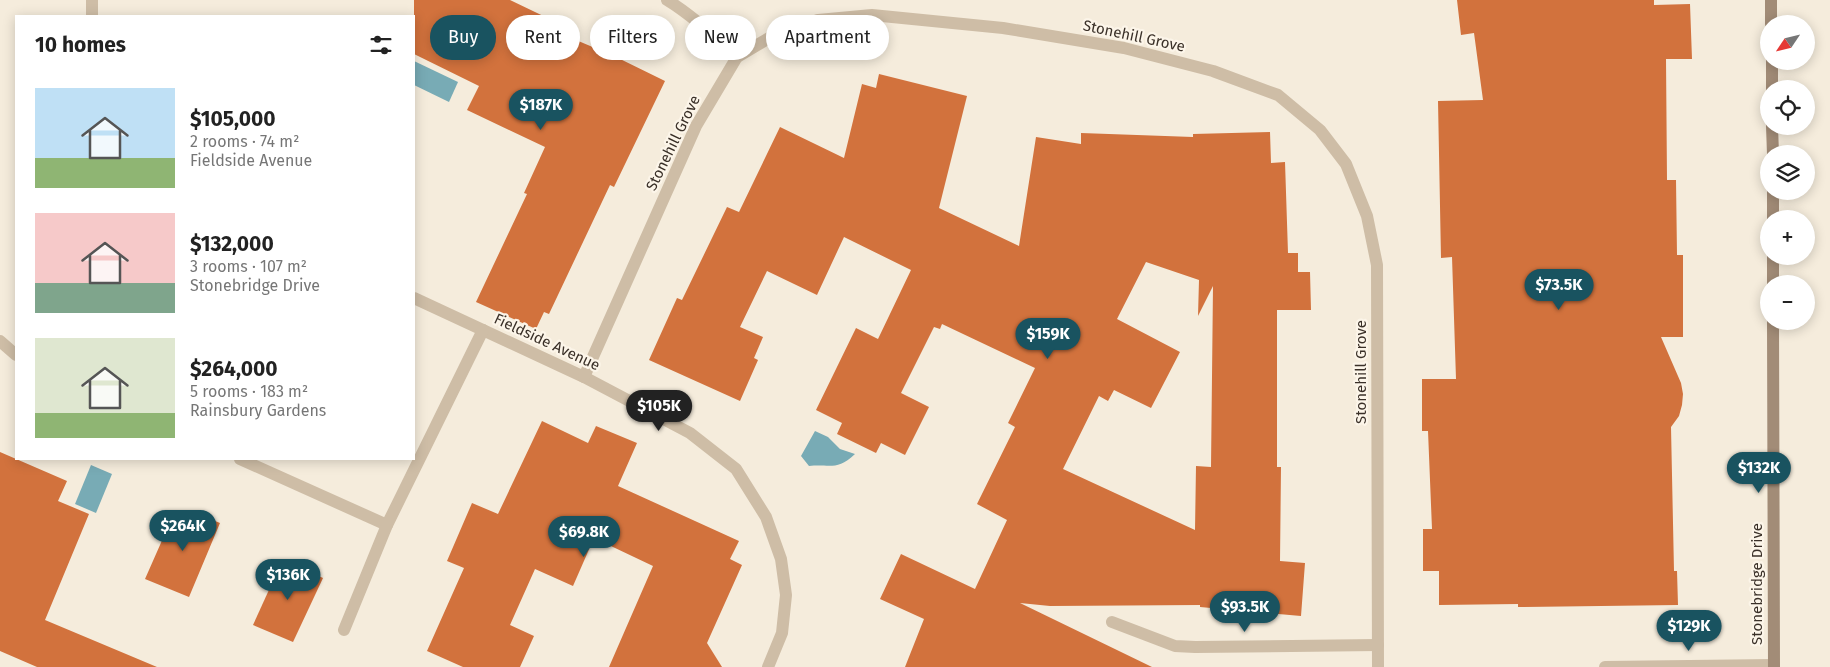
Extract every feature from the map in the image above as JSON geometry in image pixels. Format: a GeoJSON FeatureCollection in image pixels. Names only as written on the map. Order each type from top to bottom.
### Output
{"type":"FeatureCollection","features":[{"type":"Feature","properties":{"kind":"street"},"geometry":{"type":"LineString","coordinates":[[92,0],[92,15]]}},
{"type":"Feature","properties":{"kind":"street"},"geometry":{"type":"LineString","coordinates":[[667,0],[691,15]]}},
{"type":"Feature","properties":{"kind":"street"},"geometry":{"type":"LineString","coordinates":[[1771,0],[1771,15]]}},
{"type":"Feature","properties":{"kind":"street","name":"Stonehill Grove"},"geometry":{"type":"LineString","coordinates":[[756,46],[769,38],[818,20],[872,15],[1003,28],[1124,48],[1213,71],[1278,95],[1320,130],[1346,164],[1367,216],[1377,265],[1378,667]]}},
{"type":"Feature","properties":{"kind":"street","name":"Stonehill Grove"},"geometry":{"type":"LineString","coordinates":[[584,377],[696,126],[736,60]]}},
{"type":"Feature","properties":{"kind":"street","name":"Fieldside Avenue"},"geometry":{"type":"LineString","coordinates":[[415,298],[584,377],[690,433],[736,469],[766,517],[781,559],[786,595],[782,633],[768,667]]}},
{"type":"Feature","properties":{"kind":"street"},"geometry":{"type":"LineString","coordinates":[[344,630],[387,525],[483,330]]}},
{"type":"Feature","properties":{"kind":"street","name":"Stonebridge Drive"},"geometry":{"type":"LineString","coordinates":[[1773,330],[1774,666]]}},
{"type":"Feature","properties":{"kind":"street"},"geometry":{"type":"LineString","coordinates":[[0,341],[15,354]]}},
{"type":"Feature","properties":{"kind":"street"},"geometry":{"type":"LineString","coordinates":[[242,460],[387,525]]}},
{"type":"Feature","properties":{"kind":"street"},"geometry":{"type":"LineString","coordinates":[[1112,622],[1157,640],[1182,646],[1378,645]]}},
{"type":"Feature","properties":{"kind":"street"},"geometry":{"type":"LineString","coordinates":[[1605,667],[1774,666]]}},
{"type":"Feature","properties":{"kind":"water"},"geometry":{"type":"Polygon","coordinates":[[[415,61],[458,82],[449,102],[415,85],[415,61]]]}},
{"type":"Feature","properties":{"kind":"water"},"geometry":{"type":"Polygon","coordinates":[[[815,431],[828,437],[840,449],[855,454],[838,465],[809,466],[801,456],[815,431]]]}},
{"type":"Feature","properties":{"kind":"water"},"geometry":{"type":"Polygon","coordinates":[[[91,465],[112,474],[96,513],[75,504],[91,465]]]}},
{"type":"Feature","properties":{"kind":"building"},"geometry":{"type":"Polygon","coordinates":[[[414,0],[510,0],[541,15],[506,15],[506,60],[580,60],[580,42],[590,46],[590,60],[622,60],[665,81],[614,187],[610,185],[549,314],[544,312],[536,329],[476,302],[527,194],[524,193],[545,147],[467,110],[479,86],[415,54],[414,0]]]}},
{"type":"Feature","properties":{"kind":"building"},"geometry":{"type":"Polygon","coordinates":[[[1457,0],[1654,0],[1654,5],[1690,4],[1692,59],[1666,59],[1667,180],[1676,180],[1677,255],[1683,255],[1683,337],[1661,337],[1681,383],[1683,394],[1679,416],[1671,427],[1674,571],[1677,571],[1678,605],[1518,607],[1518,604],[1439,605],[1439,571],[1423,571],[1423,529],[1432,529],[1428,431],[1422,431],[1422,379],[1456,379],[1452,257],[1441,258],[1438,101],[1483,100],[1474,33],[1461,35],[1457,0]]]}},
{"type":"Feature","properties":{"kind":"building"},"geometry":{"type":"Polygon","coordinates":[[[879,74],[967,96],[939,208],[1019,246],[1036,137],[1081,144],[1081,133],[1193,137],[1193,134],[1270,132],[1271,163],[1285,162],[1288,253],[1298,253],[1298,272],[1310,272],[1311,310],[1277,310],[1277,467],[1281,467],[1280,561],[1305,563],[1301,616],[1200,607],[1200,605],[1050,606],[1020,603],[1152,667],[905,667],[924,619],[880,599],[901,554],[975,589],[1007,520],[977,504],[1015,427],[1008,423],[1035,368],[942,324],[940,329],[934,327],[901,393],[929,407],[905,455],[881,443],[876,453],[837,434],[842,423],[816,410],[856,328],[878,339],[911,270],[844,237],[817,295],[767,271],[740,327],[763,337],[754,358],[758,360],[740,401],[649,360],[677,298],[682,300],[727,207],[739,212],[780,127],[844,158],[862,84],[876,88],[879,74]],[[1146,262],[1117,319],[1180,352],[1151,408],[1114,390],[1108,401],[1099,396],[1063,469],[1195,530],[1196,466],[1211,467],[1213,286],[1198,316],[1199,280],[1146,262]]]}},
{"type":"Feature","properties":{"kind":"building"},"geometry":{"type":"Polygon","coordinates":[[[542,421],[588,443],[596,426],[637,443],[618,486],[739,541],[730,559],[742,565],[707,643],[722,667],[609,667],[653,566],[594,538],[573,586],[535,569],[510,625],[534,636],[520,667],[463,667],[427,651],[464,568],[447,561],[472,503],[498,514],[542,421]]]}},
{"type":"Feature","properties":{"kind":"building"},"geometry":{"type":"Polygon","coordinates":[[[0,452],[67,481],[58,501],[89,514],[45,620],[157,667],[37,667],[0,651],[0,452]]]}},
{"type":"Feature","properties":{"kind":"building"},"geometry":{"type":"Polygon","coordinates":[[[175,511],[188,517],[191,511],[220,523],[189,597],[145,579],[175,511]]]}},
{"type":"Feature","properties":{"kind":"building"},"geometry":{"type":"Polygon","coordinates":[[[283,559],[323,578],[293,642],[253,625],[283,559]]]}}]}
